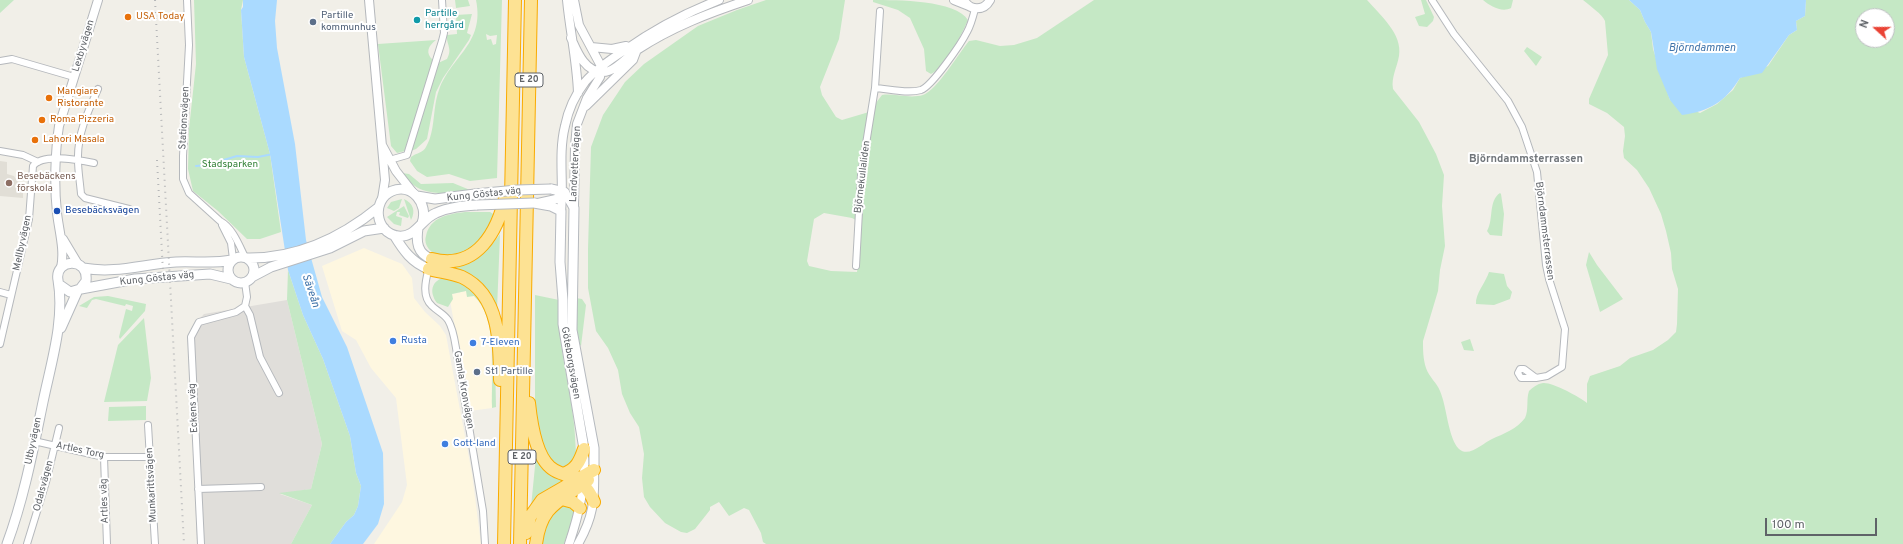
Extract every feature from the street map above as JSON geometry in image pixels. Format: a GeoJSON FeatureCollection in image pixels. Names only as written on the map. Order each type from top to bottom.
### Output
{"type":"FeatureCollection","features":[{"type":"Feature","properties":{"kind":"highway","name":"E 20"},"geometry":{"type":"LineString","coordinates":[[503,544],[515,0]]}},
{"type":"Feature","properties":{"kind":"highway","name":"E 20"},"geometry":{"type":"LineString","coordinates":[[520,544],[531,0]]}},
{"type":"Feature","properties":{"kind":"highway"},"geometry":{"type":"LineString","coordinates":[[430,264],[459,259],[475,252],[487,241],[501,215],[510,177],[512,159]]}},
{"type":"Feature","properties":{"kind":"highway"},"geometry":{"type":"LineString","coordinates":[[430,264],[472,283],[486,299],[497,326],[500,367],[503,544]]}},
{"type":"Feature","properties":{"kind":"highway"},"geometry":{"type":"LineString","coordinates":[[524,370],[534,434],[541,454],[551,468],[563,474],[585,477]]}},
{"type":"Feature","properties":{"kind":"highway"},"geometry":{"type":"LineString","coordinates":[[563,474],[570,472],[577,465],[584,449]]}},
{"type":"Feature","properties":{"kind":"highway"},"geometry":{"type":"LineString","coordinates":[[536,544],[539,528],[544,516],[551,506],[562,499],[585,477]]}},
{"type":"Feature","properties":{"kind":"highway"},"geometry":{"type":"LineString","coordinates":[[585,477],[594,502]]}},
{"type":"Feature","properties":{"kind":"highway"},"geometry":{"type":"LineString","coordinates":[[524,544],[530,517],[537,504],[547,496],[585,477]]}},
{"type":"Feature","properties":{"kind":"highway"},"geometry":{"type":"LineString","coordinates":[[562,499],[573,502],[580,508]]}},
{"type":"Feature","properties":{"kind":"main road"},"geometry":{"type":"LineString","coordinates":[[396,190],[404,190],[415,195],[423,207],[420,226],[416,238],[419,249],[430,264],[417,263],[403,248],[394,235],[384,228],[378,218],[380,203],[388,194],[396,190]]}},
{"type":"Feature","properties":{"kind":"main road","name":"Kung Göstas väg"},"geometry":{"type":"LineString","coordinates":[[415,195],[441,199],[475,194],[550,190],[563,194]]}},
{"type":"Feature","properties":{"kind":"main road"},"geometry":{"type":"LineString","coordinates":[[563,194],[570,198],[574,208]]}},
{"type":"Feature","properties":{"kind":"main road","name":"Kung Göstas väg"},"geometry":{"type":"LineString","coordinates":[[317,249],[342,234],[380,203]]}},
{"type":"Feature","properties":{"kind":"main road","name":"Kung Göstas väg"},"geometry":{"type":"LineString","coordinates":[[420,226],[434,213],[443,210],[478,205],[551,203],[561,211]]}},
{"type":"Feature","properties":{"kind":"main road","name":"Göteborgsvägen"},"geometry":{"type":"LineString","coordinates":[[574,208],[572,330],[594,448],[585,477]]}},
{"type":"Feature","properties":{"kind":"main road","name":"Göteborgsvägen"},"geometry":{"type":"LineString","coordinates":[[561,211],[560,262],[563,300],[562,324],[584,449]]}},
{"type":"Feature","properties":{"kind":"main road"},"geometry":{"type":"LineString","coordinates":[[394,235],[407,235],[420,226]]}},
{"type":"Feature","properties":{"kind":"main road","name":"Kung Göstas väg"},"geometry":{"type":"LineString","coordinates":[[60,285],[68,291],[135,279],[210,274],[232,279],[238,283],[248,280],[281,260],[317,249],[364,231],[384,228]]}},
{"type":"Feature","properties":{"kind":"main road","name":"Kung Göstas väg"},"geometry":{"type":"LineString","coordinates":[[61,268],[69,263],[104,272],[175,262],[218,263],[245,258],[271,258],[281,260]]}},
{"type":"Feature","properties":{"kind":"main road"},"geometry":{"type":"LineString","coordinates":[[245,258],[253,266],[248,280]]}},
{"type":"Feature","properties":{"kind":"main road"},"geometry":{"type":"LineString","coordinates":[[232,260],[228,269],[232,279]]}},
{"type":"Feature","properties":{"kind":"main road"},"geometry":{"type":"LineString","coordinates":[[80,289],[87,279],[81,266]]}},
{"type":"Feature","properties":{"kind":"main road"},"geometry":{"type":"LineString","coordinates":[[60,285],[58,274],[61,268]]}},
{"type":"Feature","properties":{"kind":"main road","name":"Utbyvägen"},"geometry":{"type":"LineString","coordinates":[[7,544],[22,498],[57,337],[61,298],[60,285]]}},
{"type":"Feature","properties":{"kind":"main road","name":"Utbyvägen"},"geometry":{"type":"LineString","coordinates":[[57,337],[80,289]]}},
{"type":"Feature","properties":{"kind":"street","name":"Lexbyvägen"},"geometry":{"type":"LineString","coordinates":[[61,268],[63,253],[57,211],[56,159],[59,126],[98,0]]}},
{"type":"Feature","properties":{"kind":"street","name":"Stationsvägen"},"geometry":{"type":"LineString","coordinates":[[187,0],[189,45],[183,179],[189,193],[220,221],[226,224],[238,242],[245,258]]}},
{"type":"Feature","properties":{"kind":"street"},"geometry":{"type":"LineString","coordinates":[[369,0],[382,145],[387,161],[380,203]]}},
{"type":"Feature","properties":{"kind":"street"},"geometry":{"type":"LineString","coordinates":[[387,161],[407,155],[444,33],[442,0]]}},
{"type":"Feature","properties":{"kind":"street"},"geometry":{"type":"LineString","coordinates":[[566,0],[577,72],[578,93]]}},
{"type":"Feature","properties":{"kind":"street"},"geometry":{"type":"LineString","coordinates":[[574,0],[579,25],[591,47],[600,70],[596,84],[586,98],[581,110]]}},
{"type":"Feature","properties":{"kind":"street","name":"Landvettervägen"},"geometry":{"type":"LineString","coordinates":[[562,156],[565,125],[578,93],[600,70],[635,47],[660,26],[682,14],[719,0]]}},
{"type":"Feature","properties":{"kind":"street","name":"Landvettervägen"},"geometry":{"type":"LineString","coordinates":[[635,47],[686,22],[748,0]]}},
{"type":"Feature","properties":{"kind":"street"},"geometry":{"type":"LineString","coordinates":[[954,0],[983,8],[990,0]]}},
{"type":"Feature","properties":{"kind":"street","name":"Björndammsterrassen"},"geometry":{"type":"LineString","coordinates":[[1432,0],[1454,34],[1508,101],[1522,127],[1537,172],[1548,272],[1565,333],[1562,367],[1547,376],[1536,378]]}},
{"type":"Feature","properties":{"kind":"street"},"geometry":{"type":"LineString","coordinates":[[875,88],[904,91],[921,90],[930,84],[962,41],[970,27],[969,5]]}},
{"type":"Feature","properties":{"kind":"street","name":"Björnekullaliden"},"geometry":{"type":"LineString","coordinates":[[856,266],[861,175],[875,88],[880,11]]}},
{"type":"Feature","properties":{"kind":"street"},"geometry":{"type":"LineString","coordinates":[[571,38],[581,59],[600,70]]}},
{"type":"Feature","properties":{"kind":"street"},"geometry":{"type":"LineString","coordinates":[[591,47],[612,49],[635,47]]}},
{"type":"Feature","properties":{"kind":"street","name":"Landvettervägen"},"geometry":{"type":"LineString","coordinates":[[574,208],[575,137],[581,110],[633,60],[635,47]]}},
{"type":"Feature","properties":{"kind":"street"},"geometry":{"type":"LineString","coordinates":[[0,61],[12,59],[74,77]]}},
{"type":"Feature","properties":{"kind":"street"},"geometry":{"type":"LineString","coordinates":[[98,89],[82,130],[78,160],[82,197],[129,209]]}},
{"type":"Feature","properties":{"kind":"street"},"geometry":{"type":"LineString","coordinates":[[0,151],[23,155],[38,162],[56,159],[78,160],[94,163]]}},
{"type":"Feature","properties":{"kind":"street"},"geometry":{"type":"LineString","coordinates":[[550,190],[556,183],[562,156]]}},
{"type":"Feature","properties":{"kind":"street","name":"Göteborgsvägen"},"geometry":{"type":"LineString","coordinates":[[561,211],[563,194],[562,156]]}},
{"type":"Feature","properties":{"kind":"street"},"geometry":{"type":"LineString","coordinates":[[387,161],[415,195]]}},
{"type":"Feature","properties":{"kind":"street","name":"Mellbyvägen"},"geometry":{"type":"LineString","coordinates":[[0,344],[29,219],[32,171],[38,162]]}},
{"type":"Feature","properties":{"kind":"street"},"geometry":{"type":"LineString","coordinates":[[551,203],[574,185]]}},
{"type":"Feature","properties":{"kind":"street","name":"Stationsvägen"},"geometry":{"type":"LineString","coordinates":[[220,221],[231,243],[232,260]]}},
{"type":"Feature","properties":{"kind":"street","name":"Lexbyvägen"},"geometry":{"type":"LineString","coordinates":[[60,234],[81,266]]}},
{"type":"Feature","properties":{"kind":"street","name":"Gamla Kronvägen"},"geometry":{"type":"LineString","coordinates":[[430,264],[426,286],[427,298],[430,304],[448,320],[452,331],[484,511],[485,544]]}},
{"type":"Feature","properties":{"kind":"street"},"geometry":{"type":"LineString","coordinates":[[248,280],[245,306],[250,315],[260,357],[279,393]]}},
{"type":"Feature","properties":{"kind":"street"},"geometry":{"type":"LineString","coordinates":[[0,292],[11,295]]}},
{"type":"Feature","properties":{"kind":"street","name":"Eckens väg"},"geometry":{"type":"LineString","coordinates":[[201,544],[191,337],[199,322],[236,312],[245,306]]}},
{"type":"Feature","properties":{"kind":"street","name":"Munkarittsvägen"},"geometry":{"type":"LineString","coordinates":[[148,425],[155,544]]}},
{"type":"Feature","properties":{"kind":"street","name":"Odalsvägen"},"geometry":{"type":"LineString","coordinates":[[27,544],[59,428]]}},
{"type":"Feature","properties":{"kind":"street","name":"Artles Torg"},"geometry":{"type":"LineString","coordinates":[[34,441],[104,457],[150,457]]}},
{"type":"Feature","properties":{"kind":"street","name":"Göteborgsvägen"},"geometry":{"type":"LineString","coordinates":[[570,544],[580,508],[585,477],[584,449]]}},
{"type":"Feature","properties":{"kind":"street","name":"Artles väg"},"geometry":{"type":"LineString","coordinates":[[104,457],[107,544]]}},
{"type":"Feature","properties":{"kind":"street","name":"Göteborgsvägen"},"geometry":{"type":"LineString","coordinates":[[578,544],[590,520],[594,502],[585,477]]}},
{"type":"Feature","properties":{"kind":"street"},"geometry":{"type":"LineString","coordinates":[[198,489],[261,487]]}},
{"type":"Feature","properties":{"kind":"shaded area","name":"Besebäckens förskola"},"geometry":{"type":"Polygon","coordinates":[[[0,161],[7,162],[7,174],[14,176],[23,190],[23,198],[0,196],[0,161]]]}},
{"type":"Feature","properties":{"kind":"shaded area"},"geometry":{"type":"Polygon","coordinates":[[[364,248],[402,264],[412,278],[414,298],[425,312],[440,326],[446,335],[472,474],[481,544],[374,544],[402,502],[407,485],[396,398],[371,368],[356,340],[342,331],[322,266],[364,248]]]}},
{"type":"Feature","properties":{"kind":"shaded area","name":"St1 Partille"},"geometry":{"type":"Polygon","coordinates":[[[470,290],[481,302],[486,313],[491,336],[492,408],[470,411],[449,295],[470,290]]]}},
{"type":"Feature","properties":{"kind":"shaded area"},"geometry":{"type":"Polygon","coordinates":[[[287,300],[322,444],[311,489],[280,494],[312,505],[291,544],[197,544],[189,335],[194,325],[204,314],[287,300]]]}},
{"type":"Feature","properties":{"kind":"green space"},"geometry":{"type":"Polygon","coordinates":[[[0,0],[14,0],[0,13],[0,0]]]}},
{"type":"Feature","properties":{"kind":"green space","name":"Stadsparken"},"geometry":{"type":"Polygon","coordinates":[[[194,0],[243,0],[241,10],[244,57],[270,154],[281,232],[260,239],[247,239],[218,211],[193,191],[188,169],[189,129],[196,64],[194,0]]]}},
{"type":"Feature","properties":{"kind":"green space"},"geometry":{"type":"Polygon","coordinates":[[[455,0],[468,0],[470,6],[456,8],[455,0]]]}},
{"type":"Feature","properties":{"kind":"green space"},"geometry":{"type":"Polygon","coordinates":[[[476,0],[502,0],[497,178],[470,181],[449,174],[427,177],[417,171],[410,161],[411,157],[423,151],[426,147],[433,127],[435,105],[439,90],[444,78],[471,39],[476,28],[476,0]],[[486,34],[487,40],[491,39],[493,45],[496,44],[497,35],[490,36],[486,34]]]}},
{"type":"Feature","properties":{"kind":"green space"},"geometry":{"type":"Polygon","coordinates":[[[766,0],[845,0],[839,39],[820,87],[822,95],[836,117],[842,120],[869,112],[882,95],[918,96],[929,92],[941,79],[969,41],[976,40],[1000,46],[1014,45],[1037,38],[1094,0],[1367,0],[1389,25],[1398,40],[1399,56],[1393,76],[1393,89],[1419,122],[1436,154],[1444,175],[1442,206],[1445,246],[1440,270],[1438,291],[1423,341],[1423,354],[1427,371],[1439,388],[1452,438],[1459,449],[1467,452],[1476,449],[1492,439],[1510,431],[1522,422],[1526,415],[1529,391],[1535,386],[1547,383],[1559,387],[1587,403],[1587,384],[1590,376],[1620,366],[1630,358],[1653,350],[1668,340],[1676,332],[1678,289],[1672,269],[1671,253],[1661,214],[1649,188],[1637,170],[1624,158],[1624,127],[1607,113],[1589,104],[1589,99],[1608,55],[1605,21],[1599,13],[1583,0],[1629,0],[1640,10],[1651,32],[1653,49],[1670,100],[1700,113],[1717,104],[1733,90],[1740,78],[1768,66],[1789,35],[1797,30],[1796,21],[1805,16],[1806,0],[1903,0],[1903,544],[766,544],[763,542],[761,533],[749,510],[744,508],[729,516],[719,502],[710,507],[710,510],[695,529],[687,533],[681,532],[665,523],[650,507],[644,497],[642,478],[644,454],[639,427],[630,413],[622,394],[618,370],[608,348],[596,331],[588,288],[591,147],[603,115],[625,82],[644,64],[698,26],[766,0]],[[824,213],[814,219],[807,261],[809,266],[831,271],[857,272],[862,223],[852,218],[824,213]]]}},
{"type":"Feature","properties":{"kind":"green space"},"geometry":{"type":"Polygon","coordinates":[[[873,0],[925,2],[951,8],[961,13],[968,20],[947,58],[936,71],[931,74],[926,71],[924,49],[910,18],[898,10],[873,2],[873,0]]]}},
{"type":"Feature","properties":{"kind":"green space"},"geometry":{"type":"Polygon","coordinates":[[[1421,0],[1426,0],[1434,17],[1433,21],[1427,27],[1419,26],[1415,17],[1425,14],[1421,0]]]}},
{"type":"Feature","properties":{"kind":"green space"},"geometry":{"type":"Polygon","coordinates":[[[1483,0],[1513,0],[1511,8],[1504,10],[1483,0]]]}},
{"type":"Feature","properties":{"kind":"green space"},"geometry":{"type":"Polygon","coordinates":[[[472,14],[467,33],[471,35],[469,40],[443,78],[436,92],[427,139],[416,149],[411,151],[438,63],[447,59],[449,55],[447,35],[457,34],[456,15],[472,14]]]}},
{"type":"Feature","properties":{"kind":"green space"},"geometry":{"type":"Polygon","coordinates":[[[436,40],[428,50],[429,55],[433,60],[405,151],[397,153],[391,146],[378,44],[436,40]]]}},
{"type":"Feature","properties":{"kind":"green space"},"geometry":{"type":"Polygon","coordinates":[[[1527,47],[1542,57],[1536,66],[1524,51],[1527,47]]]}},
{"type":"Feature","properties":{"kind":"green space"},"geometry":{"type":"Polygon","coordinates":[[[402,173],[409,174],[421,184],[453,183],[470,190],[442,193],[424,190],[416,187],[402,173]]]}},
{"type":"Feature","properties":{"kind":"green space"},"geometry":{"type":"Polygon","coordinates":[[[1500,193],[1504,214],[1502,236],[1490,235],[1487,231],[1492,205],[1496,196],[1500,193]]]}},
{"type":"Feature","properties":{"kind":"green space"},"geometry":{"type":"Polygon","coordinates":[[[402,199],[399,208],[394,211],[387,208],[391,202],[402,199]]]}},
{"type":"Feature","properties":{"kind":"green space"},"geometry":{"type":"Polygon","coordinates":[[[404,199],[410,203],[413,208],[413,217],[411,220],[404,199]]]}},
{"type":"Feature","properties":{"kind":"green space"},"geometry":{"type":"Polygon","coordinates":[[[404,206],[409,216],[408,218],[399,215],[400,212],[397,212],[396,216],[402,218],[401,226],[394,224],[387,217],[404,206]]]}},
{"type":"Feature","properties":{"kind":"green space"},"geometry":{"type":"Polygon","coordinates":[[[465,212],[490,212],[495,215],[488,232],[477,244],[455,256],[439,256],[432,252],[427,247],[425,240],[431,225],[446,215],[465,212]]]}},
{"type":"Feature","properties":{"kind":"green space"},"geometry":{"type":"Polygon","coordinates":[[[500,234],[497,310],[449,267],[478,256],[495,241],[500,234]]]}},
{"type":"Feature","properties":{"kind":"green space"},"geometry":{"type":"Polygon","coordinates":[[[1589,252],[1623,299],[1600,312],[1586,265],[1589,252]]]}},
{"type":"Feature","properties":{"kind":"green space"},"geometry":{"type":"Polygon","coordinates":[[[288,270],[303,315],[323,359],[350,436],[356,473],[361,486],[358,506],[354,515],[346,522],[330,544],[291,544],[312,505],[279,493],[311,489],[322,444],[287,300],[288,270]]]}},
{"type":"Feature","properties":{"kind":"green space"},"geometry":{"type":"Polygon","coordinates":[[[1489,272],[1504,274],[1507,286],[1512,292],[1510,299],[1494,305],[1476,304],[1477,296],[1489,272]]]}},
{"type":"Feature","properties":{"kind":"green space"},"geometry":{"type":"Polygon","coordinates":[[[445,277],[467,284],[488,307],[495,359],[496,407],[492,408],[492,349],[490,333],[482,306],[474,296],[467,297],[466,291],[452,294],[453,299],[448,307],[437,303],[434,299],[432,291],[433,287],[437,281],[445,277]]]}},
{"type":"Feature","properties":{"kind":"green space"},"geometry":{"type":"Polygon","coordinates":[[[535,295],[559,300],[561,344],[574,421],[576,453],[576,459],[565,468],[558,468],[544,451],[538,429],[535,405],[535,295]]]}},
{"type":"Feature","properties":{"kind":"green space"},"geometry":{"type":"Polygon","coordinates":[[[108,296],[146,304],[145,311],[120,339],[119,337],[126,309],[132,311],[133,306],[126,304],[125,306],[96,299],[92,300],[87,308],[79,306],[94,297],[108,296]]]}},
{"type":"Feature","properties":{"kind":"green space"},"geometry":{"type":"Polygon","coordinates":[[[576,298],[582,299],[586,305],[581,346],[578,342],[576,330],[576,298]]]}},
{"type":"Feature","properties":{"kind":"green space"},"geometry":{"type":"Polygon","coordinates":[[[144,318],[151,378],[147,401],[104,402],[118,345],[144,318]]]}},
{"type":"Feature","properties":{"kind":"green space"},"geometry":{"type":"Polygon","coordinates":[[[1470,339],[1474,351],[1464,350],[1461,342],[1470,339]]]}},
{"type":"Feature","properties":{"kind":"green space"},"geometry":{"type":"Polygon","coordinates":[[[146,406],[146,420],[108,421],[109,407],[146,406]]]}},
{"type":"Feature","properties":{"kind":"green space"},"geometry":{"type":"Polygon","coordinates":[[[536,456],[541,465],[548,471],[565,480],[531,507],[536,456]]]}},
{"type":"Feature","properties":{"kind":"green space"},"geometry":{"type":"Polygon","coordinates":[[[565,505],[571,506],[575,512],[564,544],[541,544],[546,526],[551,516],[559,508],[565,505]]]}},
{"type":"Feature","properties":{"kind":"water","name":"Säveån"},"geometry":{"type":"Polygon","coordinates":[[[243,0],[277,0],[275,21],[277,48],[295,144],[306,240],[322,297],[347,347],[383,453],[384,504],[378,524],[363,544],[330,544],[346,522],[354,515],[358,506],[361,486],[356,473],[350,436],[323,359],[303,315],[288,270],[270,154],[244,57],[241,10],[243,7],[243,0]]]}},
{"type":"Feature","properties":{"kind":"water","name":"Björndammen"},"geometry":{"type":"Polygon","coordinates":[[[1629,0],[1806,0],[1805,16],[1796,21],[1797,30],[1789,35],[1762,73],[1740,78],[1729,93],[1709,108],[1682,115],[1670,100],[1657,69],[1651,32],[1640,10],[1629,0]]]}},
{"type":"Feature","properties":{"kind":"waterway"},"geometry":{"type":"LineString","coordinates":[[196,166],[207,165],[237,156],[258,157],[273,154]]}},
{"type":"Feature","properties":{"kind":"railway"},"geometry":{"type":"LineString","coordinates":[[155,0],[184,544]]}},
{"type":"Feature","properties":{"kind":"railway"},"geometry":{"type":"LineString","coordinates":[[157,160],[163,272]]}},
{"type":"Feature","properties":{"kind":"place","name":"USA Today"},"geometry":{"type":"Point","coordinates":[128,17]}},
{"type":"Feature","properties":{"kind":"place","name":"Partille herrgård"},"geometry":{"type":"Point","coordinates":[417,20]}},
{"type":"Feature","properties":{"kind":"place","name":"Partille kommunhus"},"geometry":{"type":"Point","coordinates":[313,22]}},
{"type":"Feature","properties":{"kind":"place","name":"Mangiare Ristorante"},"geometry":{"type":"Point","coordinates":[49,98]}},
{"type":"Feature","properties":{"kind":"place","name":"Roma Pizzeria"},"geometry":{"type":"Point","coordinates":[42,120]}},
{"type":"Feature","properties":{"kind":"place","name":"Lahori Masala"},"geometry":{"type":"Point","coordinates":[35,140]}},
{"type":"Feature","properties":{"kind":"place","name":"Besebäckens förskola"},"geometry":{"type":"Point","coordinates":[9,183]}},
{"type":"Feature","properties":{"kind":"place","name":"Besebäcksvägen"},"geometry":{"type":"Point","coordinates":[57,211]}},
{"type":"Feature","properties":{"kind":"place","name":"Rusta"},"geometry":{"type":"Point","coordinates":[393,341]}},
{"type":"Feature","properties":{"kind":"place","name":"7-Eleven"},"geometry":{"type":"Point","coordinates":[473,343]}},
{"type":"Feature","properties":{"kind":"place","name":"St1 Partille"},"geometry":{"type":"Point","coordinates":[477,372]}},
{"type":"Feature","properties":{"kind":"place","name":"Gott-land"},"geometry":{"type":"Point","coordinates":[445,444]}},
{"type":"Feature","properties":{"kind":"district","name":"Björndammsterrassen"},"geometry":{"type":"Point","coordinates":[1526,160]}}]}
